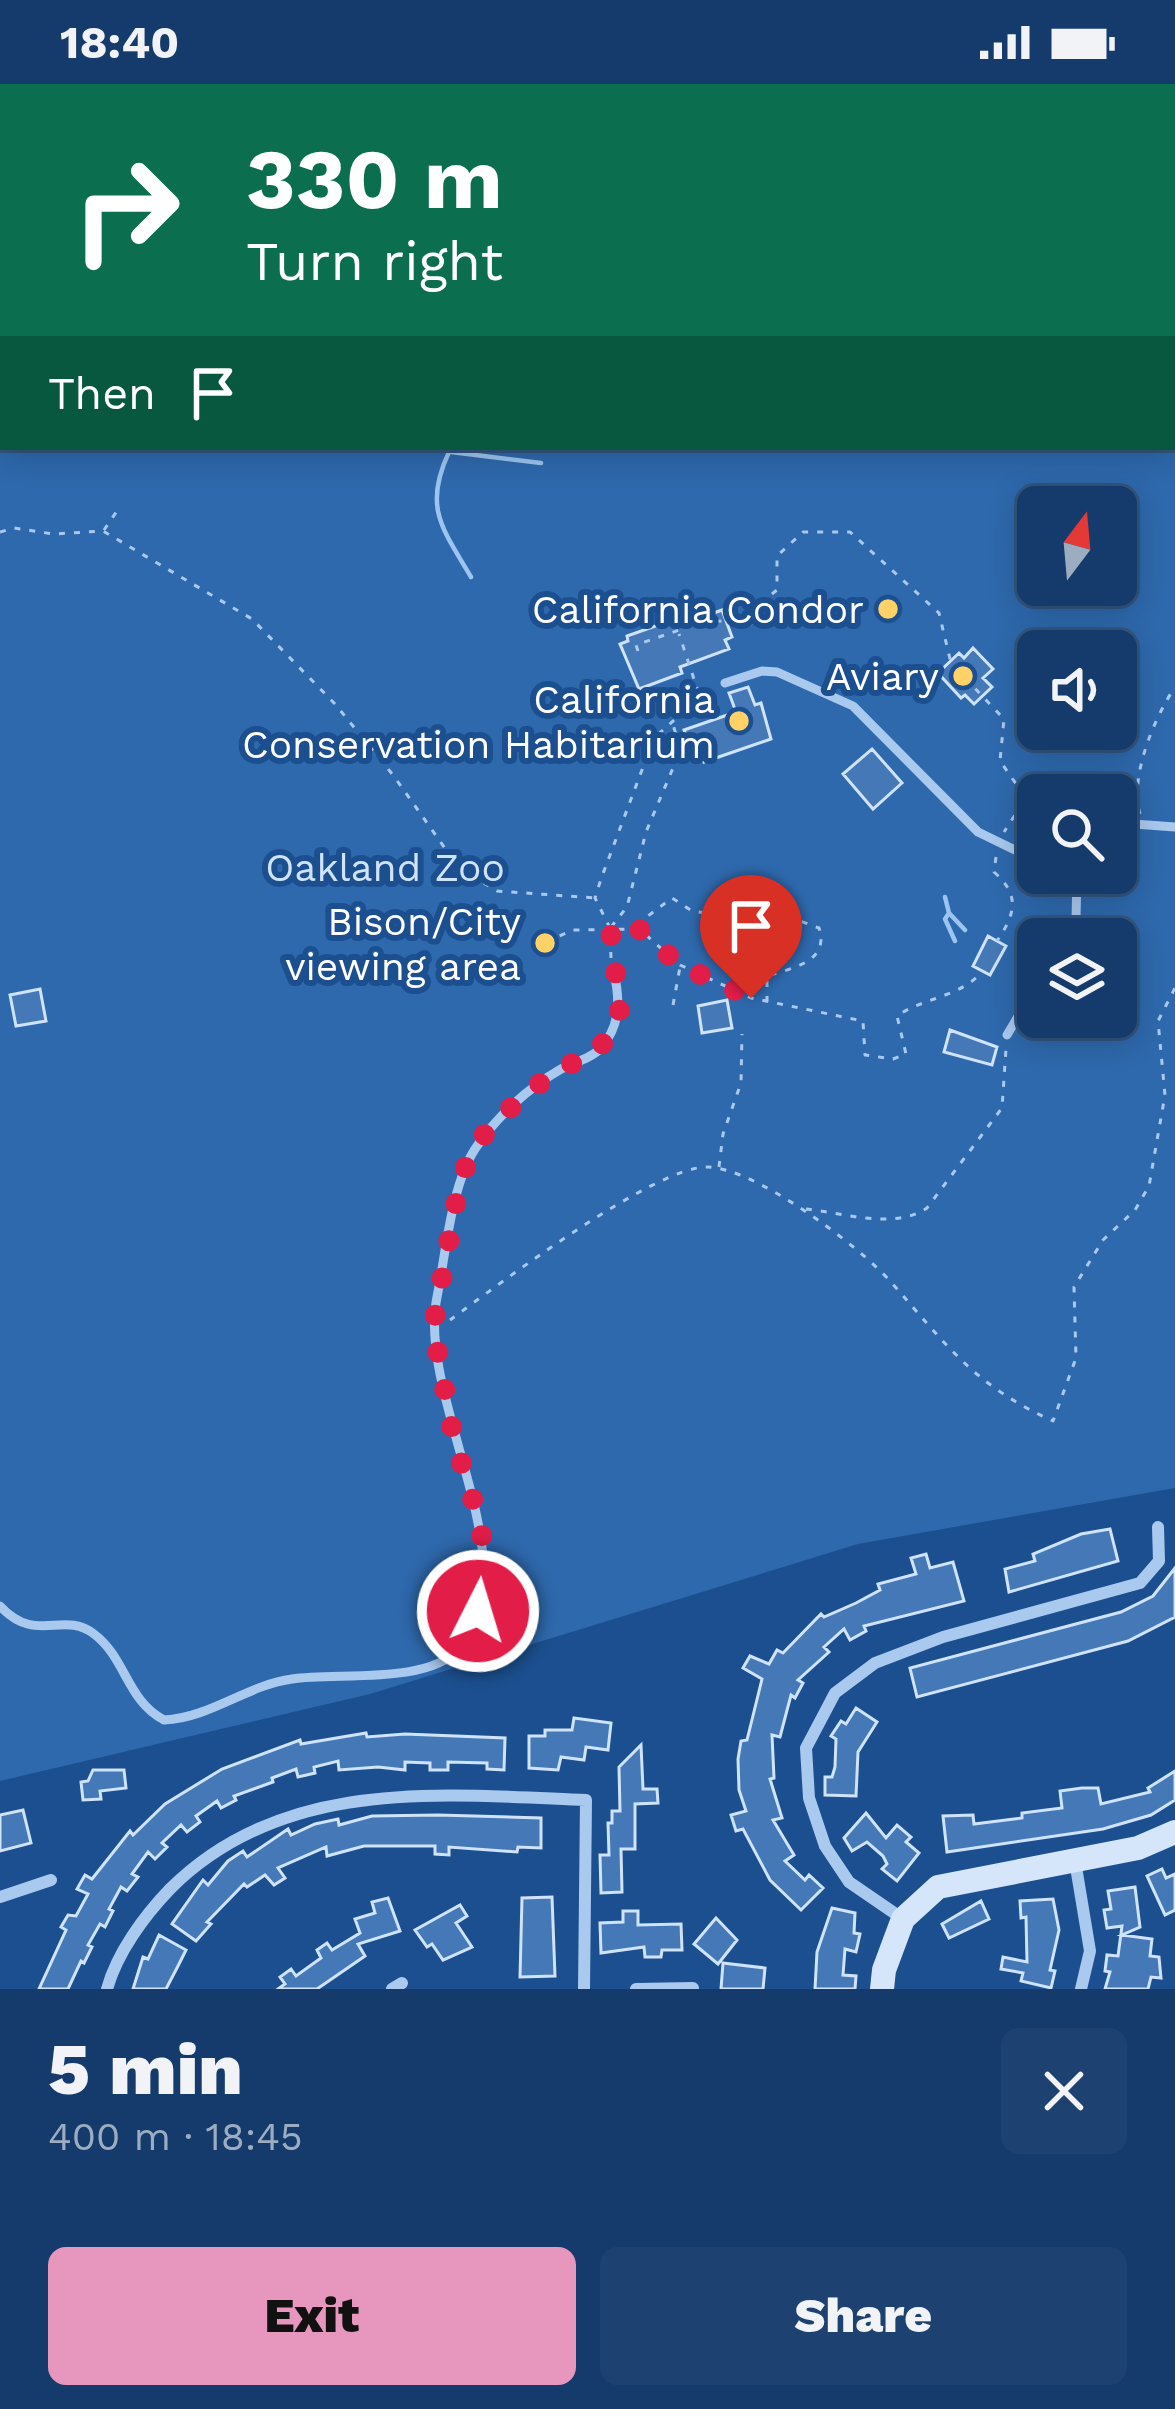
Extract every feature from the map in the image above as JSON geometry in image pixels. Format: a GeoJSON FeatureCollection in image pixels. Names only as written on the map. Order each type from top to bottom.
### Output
{"type":"FeatureCollection","features":[{"type":"Feature","properties":{"kind":"street"},"geometry":{"type":"LineString","coordinates":[[902,1918],[849,1882],[825,1846],[809,1798],[806,1748],[835,1693],[875,1663],[943,1637],[1140,1583],[1159,1561],[1158,1527]]}},
{"type":"Feature","properties":{"kind":"street"},"geometry":{"type":"LineString","coordinates":[[107,1989],[149,1910],[195,1864],[254,1830],[334,1803],[420,1793],[586,1800],[584,1989]]}},
{"type":"Feature","properties":{"kind":"street"},"geometry":{"type":"LineString","coordinates":[[882,1989],[902,1918],[938,1887],[1138,1848],[1175,1832]]}},
{"type":"Feature","properties":{"kind":"street"},"geometry":{"type":"LineString","coordinates":[[1075,1861],[1090,1951],[1081,1989]]}},
{"type":"Feature","properties":{"kind":"street"},"geometry":{"type":"LineString","coordinates":[[0,1897],[51,1880]]}},
{"type":"Feature","properties":{"kind":"street"},"geometry":{"type":"LineString","coordinates":[[636,1989],[693,1988]]}},
{"type":"Feature","properties":{"kind":"lane"},"geometry":{"type":"LineString","coordinates":[[725,682],[762,671],[777,672],[853,706],[977,832],[1017,848]]}},
{"type":"Feature","properties":{"kind":"lane"},"geometry":{"type":"LineString","coordinates":[[1137,826],[1175,827]]}},
{"type":"Feature","properties":{"kind":"lane"},"geometry":{"type":"LineString","coordinates":[[0,1606],[15,1622],[35,1627],[78,1625],[92,1631],[107,1646],[137,1699],[164,1720],[187,1719],[272,1682],[427,1668],[458,1650],[478,1611],[483,1553],[481,1526],[454,1439],[434,1312],[466,1164],[486,1132],[525,1094],[599,1050],[619,1015],[614,972]]}},
{"type":"Feature","properties":{"kind":"lane"},"geometry":{"type":"LineString","coordinates":[[1007,1035],[1017,1018]]}},
{"type":"Feature","properties":{"kind":"path"},"geometry":{"type":"LineString","coordinates":[[103,531],[119,508]]}},
{"type":"Feature","properties":{"kind":"path"},"geometry":{"type":"LineString","coordinates":[[0,532],[14,528],[53,534],[103,531],[252,619],[335,704],[454,861],[497,891],[595,898]]}},
{"type":"Feature","properties":{"kind":"path"},"geometry":{"type":"LineString","coordinates":[[638,651],[636,645],[708,620],[751,624],[753,609],[777,590],[777,556],[803,532],[850,532],[939,613],[951,663],[1004,719],[1000,761],[1027,798],[997,843],[994,872],[1010,886],[1013,900],[1008,925],[997,941]]}},
{"type":"Feature","properties":{"kind":"path"},"geometry":{"type":"LineString","coordinates":[[614,972],[610,928],[595,898],[654,738],[700,697],[678,631]]}},
{"type":"Feature","properties":{"kind":"path"},"geometry":{"type":"LineString","coordinates":[[1143,825],[1135,797],[1147,749],[1175,687]]}},
{"type":"Feature","properties":{"kind":"path"},"geometry":{"type":"LineString","coordinates":[[610,928],[627,908],[646,832],[681,748],[672,722]]}},
{"type":"Feature","properties":{"kind":"path"},"geometry":{"type":"LineString","coordinates":[[639,929],[644,919],[672,898],[692,911],[772,922]]}},
{"type":"Feature","properties":{"kind":"path"},"geometry":{"type":"LineString","coordinates":[[767,1002],[767,976],[819,953],[823,941],[819,928],[800,921]]}},
{"type":"Feature","properties":{"kind":"path"},"geometry":{"type":"LineString","coordinates":[[546,942],[573,930],[639,929],[680,965],[767,1002],[863,1021],[865,1055],[893,1059],[906,1054],[897,1016],[974,982],[982,971]]}},
{"type":"Feature","properties":{"kind":"path"},"geometry":{"type":"LineString","coordinates":[[673,1005],[680,965]]}},
{"type":"Feature","properties":{"kind":"path"},"geometry":{"type":"LineString","coordinates":[[434,1331],[544,1251],[626,1201],[676,1175],[701,1167],[719,1168],[806,1208],[884,1275],[977,1378],[1011,1402],[1054,1421],[1076,1358],[1074,1287],[1103,1240],[1135,1210],[1149,1186],[1165,1095],[1158,1021],[1175,988]]}},
{"type":"Feature","properties":{"kind":"path"},"geometry":{"type":"LineString","coordinates":[[719,1168],[723,1134],[741,1083],[742,1034]]}},
{"type":"Feature","properties":{"kind":"path"},"geometry":{"type":"LineString","coordinates":[[806,1208],[884,1219],[915,1216],[927,1208],[1002,1108],[1007,1035]]}},
{"type":"Feature","properties":{"kind":"green space","name":"Oakland Zoo"},"geometry":{"type":"Polygon","coordinates":[[[0,450],[1175,450],[1175,1488],[858,1544],[370,1694],[0,1781],[0,450]]]}},
{"type":"Feature","properties":{"kind":"building"},"geometry":{"type":"Polygon","coordinates":[[[722,610],[732,637],[725,640],[729,649],[639,689],[620,644],[628,641],[627,636],[695,612],[697,619],[722,610]]]}},
{"type":"Feature","properties":{"kind":"building","name":"Aviary"},"geometry":{"type":"Polygon","coordinates":[[[973,648],[993,669],[983,678],[992,687],[974,704],[965,695],[961,698],[938,673],[959,653],[964,658],[973,648]]]}},
{"type":"Feature","properties":{"kind":"building","name":"California Conservation Habitarium"},"geometry":{"type":"Polygon","coordinates":[[[748,687],[755,705],[761,703],[771,739],[704,762],[702,757],[695,760],[684,730],[736,712],[729,693],[748,687]]]}},
{"type":"Feature","properties":{"kind":"building"},"geometry":{"type":"Polygon","coordinates":[[[872,749],[902,783],[873,809],[843,774],[872,749]]]}},
{"type":"Feature","properties":{"kind":"building"},"geometry":{"type":"Polygon","coordinates":[[[988,936],[1006,946],[990,975],[973,966],[988,936]]]}},
{"type":"Feature","properties":{"kind":"building"},"geometry":{"type":"Polygon","coordinates":[[[40,989],[46,1021],[16,1026],[10,995],[40,989]]]}},
{"type":"Feature","properties":{"kind":"building"},"geometry":{"type":"Polygon","coordinates":[[[727,1000],[732,1028],[702,1033],[698,1006],[727,1000]]]}},
{"type":"Feature","properties":{"kind":"building"},"geometry":{"type":"Polygon","coordinates":[[[950,1030],[997,1047],[992,1065],[944,1052],[950,1030]]]}},
{"type":"Feature","properties":{"kind":"building"},"geometry":{"type":"Polygon","coordinates":[[[1110,1529],[1118,1561],[1009,1592],[1005,1569],[1035,1561],[1033,1554],[1081,1534],[1110,1529]]]}},
{"type":"Feature","properties":{"kind":"building"},"geometry":{"type":"Polygon","coordinates":[[[926,1554],[930,1568],[953,1562],[964,1601],[864,1626],[866,1631],[850,1640],[844,1629],[824,1647],[829,1652],[798,1680],[803,1683],[795,1698],[791,1695],[780,1737],[772,1735],[774,1778],[770,1779],[782,1818],[773,1820],[794,1855],[785,1861],[805,1880],[809,1875],[823,1888],[801,1910],[770,1880],[743,1829],[736,1831],[731,1815],[746,1811],[739,1790],[738,1759],[762,1679],[743,1668],[750,1656],[769,1664],[777,1650],[783,1653],[821,1614],[824,1617],[856,1603],[880,1590],[878,1584],[916,1574],[911,1558],[926,1554]]]}},
{"type":"Feature","properties":{"kind":"building"},"geometry":{"type":"Polygon","coordinates":[[[1175,1568],[1175,1617],[1128,1641],[917,1697],[910,1668],[1121,1612],[1153,1596],[1175,1568]]]}},
{"type":"Feature","properties":{"kind":"building"},"geometry":{"type":"Polygon","coordinates":[[[856,1708],[877,1722],[858,1752],[856,1796],[825,1795],[825,1777],[832,1777],[835,1767],[836,1739],[831,1736],[856,1708]]]}},
{"type":"Feature","properties":{"kind":"building"},"geometry":{"type":"Polygon","coordinates":[[[574,1718],[611,1723],[608,1750],[586,1747],[584,1760],[561,1757],[558,1770],[529,1768],[529,1736],[545,1736],[545,1730],[572,1730],[574,1718]]]}},
{"type":"Feature","properties":{"kind":"building"},"geometry":{"type":"Polygon","coordinates":[[[366,1733],[367,1737],[505,1738],[504,1770],[487,1769],[487,1763],[448,1762],[448,1770],[430,1770],[430,1763],[405,1762],[405,1770],[339,1770],[338,1761],[314,1767],[315,1773],[298,1777],[296,1769],[272,1778],[273,1782],[234,1796],[236,1800],[221,1808],[217,1801],[196,1816],[200,1822],[187,1832],[181,1825],[162,1843],[167,1847],[155,1859],[148,1852],[132,1874],[138,1877],[127,1891],[121,1887],[105,1927],[100,1924],[68,1989],[39,1989],[66,1930],[61,1927],[68,1915],[76,1916],[88,1894],[77,1889],[85,1875],[92,1879],[130,1831],[133,1835],[165,1804],[222,1769],[300,1740],[301,1744],[366,1733]]]}},
{"type":"Feature","properties":{"kind":"building"},"geometry":{"type":"Polygon","coordinates":[[[641,1745],[643,1789],[657,1789],[658,1803],[635,1804],[635,1849],[621,1849],[622,1892],[601,1893],[600,1855],[609,1855],[608,1823],[612,1823],[612,1811],[620,1811],[619,1767],[641,1745]]]}},
{"type":"Feature","properties":{"kind":"building"},"geometry":{"type":"Polygon","coordinates":[[[93,1770],[124,1770],[126,1788],[100,1791],[101,1799],[83,1800],[81,1782],[88,1781],[93,1770]]]}},
{"type":"Feature","properties":{"kind":"building"},"geometry":{"type":"Polygon","coordinates":[[[1175,1771],[1175,1800],[1151,1815],[1103,1829],[947,1852],[943,1816],[973,1815],[974,1824],[1022,1818],[1022,1813],[1062,1808],[1060,1791],[1082,1788],[1098,1788],[1101,1804],[1150,1792],[1148,1788],[1175,1771]]]}},
{"type":"Feature","properties":{"kind":"building"},"geometry":{"type":"Polygon","coordinates":[[[23,1810],[31,1843],[0,1851],[0,1815],[23,1810]]]}},
{"type":"Feature","properties":{"kind":"building"},"geometry":{"type":"Polygon","coordinates":[[[866,1813],[886,1838],[897,1825],[919,1853],[897,1881],[882,1869],[887,1864],[883,1856],[867,1842],[852,1851],[844,1838],[866,1813]]]}},
{"type":"Feature","properties":{"kind":"building"},"geometry":{"type":"Polygon","coordinates":[[[372,1816],[541,1818],[541,1848],[518,1847],[517,1852],[449,1847],[449,1855],[435,1854],[435,1846],[364,1846],[327,1856],[326,1847],[278,1868],[285,1878],[274,1885],[265,1875],[247,1887],[244,1884],[207,1922],[211,1924],[196,1941],[172,1924],[203,1880],[208,1885],[228,1861],[243,1851],[247,1857],[288,1829],[291,1835],[338,1819],[339,1825],[372,1816]]]}},
{"type":"Feature","properties":{"kind":"building"},"geometry":{"type":"Polygon","coordinates":[[[1162,1869],[1166,1878],[1175,1874],[1175,1910],[1165,1915],[1147,1876],[1162,1869]]]}},
{"type":"Feature","properties":{"kind":"building"},"geometry":{"type":"Polygon","coordinates":[[[1135,1887],[1140,1927],[1122,1935],[1152,1939],[1150,1956],[1159,1957],[1161,1978],[1151,1977],[1148,1989],[1105,1989],[1110,1972],[1105,1971],[1107,1955],[1118,1956],[1122,1926],[1107,1928],[1108,1891],[1135,1887]]]}},
{"type":"Feature","properties":{"kind":"building"},"geometry":{"type":"Polygon","coordinates":[[[552,1897],[555,1976],[520,1977],[522,1898],[552,1897]]]}},
{"type":"Feature","properties":{"kind":"building"},"geometry":{"type":"Polygon","coordinates":[[[388,1898],[400,1931],[358,1944],[365,1956],[317,1989],[278,1989],[285,1984],[280,1977],[291,1969],[296,1976],[321,1958],[317,1950],[327,1943],[332,1950],[360,1933],[355,1919],[375,1913],[372,1902],[388,1898]]]}},
{"type":"Feature","properties":{"kind":"building"},"geometry":{"type":"Polygon","coordinates":[[[1053,1899],[1059,1930],[1051,1988],[1021,1981],[1023,1973],[1001,1969],[1003,1957],[1027,1962],[1026,1917],[1021,1918],[1020,1901],[1053,1899]]]}},
{"type":"Feature","properties":{"kind":"building"},"geometry":{"type":"Polygon","coordinates":[[[981,1901],[989,1919],[949,1938],[942,1924],[981,1901]]]}},
{"type":"Feature","properties":{"kind":"building"},"geometry":{"type":"Polygon","coordinates":[[[460,1905],[467,1916],[456,1923],[472,1947],[443,1960],[415,1930],[460,1905]]]}},
{"type":"Feature","properties":{"kind":"building"},"geometry":{"type":"Polygon","coordinates":[[[832,1908],[855,1913],[854,1933],[860,1934],[856,1952],[845,1949],[843,1975],[856,1976],[855,1989],[815,1989],[817,1952],[832,1908]]]}},
{"type":"Feature","properties":{"kind":"building"},"geometry":{"type":"Polygon","coordinates":[[[623,1911],[638,1911],[638,1925],[681,1924],[682,1950],[662,1950],[661,1957],[645,1957],[644,1947],[601,1953],[600,1923],[623,1922],[623,1911]]]}},
{"type":"Feature","properties":{"kind":"building"},"geometry":{"type":"Polygon","coordinates":[[[716,1918],[737,1940],[718,1964],[694,1944],[716,1918]]]}},
{"type":"Feature","properties":{"kind":"building"},"geometry":{"type":"Polygon","coordinates":[[[159,1935],[186,1950],[166,1989],[133,1989],[143,1957],[148,1959],[159,1935]]]}},
{"type":"Feature","properties":{"kind":"building"},"geometry":{"type":"Polygon","coordinates":[[[723,1963],[765,1968],[763,1989],[721,1989],[723,1963]]]}},
{"type":"Feature","properties":{"kind":"waterway"},"geometry":{"type":"LineString","coordinates":[[447,450],[437,488],[439,517],[471,577]]}},
{"type":"Feature","properties":{"kind":"waterway"},"geometry":{"type":"LineString","coordinates":[[451,452],[541,463]]}},
{"type":"Feature","properties":{"kind":"waterway"},"geometry":{"type":"LineString","coordinates":[[945,897],[949,913],[965,930]]}},
{"type":"Feature","properties":{"kind":"waterway"},"geometry":{"type":"LineString","coordinates":[[949,913],[945,919],[955,941]]}},
{"type":"Feature","properties":{"kind":"place","name":"California Condor"},"geometry":{"type":"Point","coordinates":[888,609]}},
{"type":"Feature","properties":{"kind":"place","name":"Aviary"},"geometry":{"type":"Point","coordinates":[963,676]}},
{"type":"Feature","properties":{"kind":"place","name":"California Conservation Habitarium"},"geometry":{"type":"Point","coordinates":[739,721]}},
{"type":"Feature","properties":{"kind":"place","name":"Bison/City viewing area"},"geometry":{"type":"Point","coordinates":[545,943]}},
{"type":"Feature","properties":{"kind":"route"},"geometry":{"type":"LineString","coordinates":[[478,1611],[481,1526],[454,1439],[433,1327],[461,1175],[486,1132],[525,1094],[599,1050],[620,1005],[610,928],[639,929],[680,965],[751,998]]}}]}
